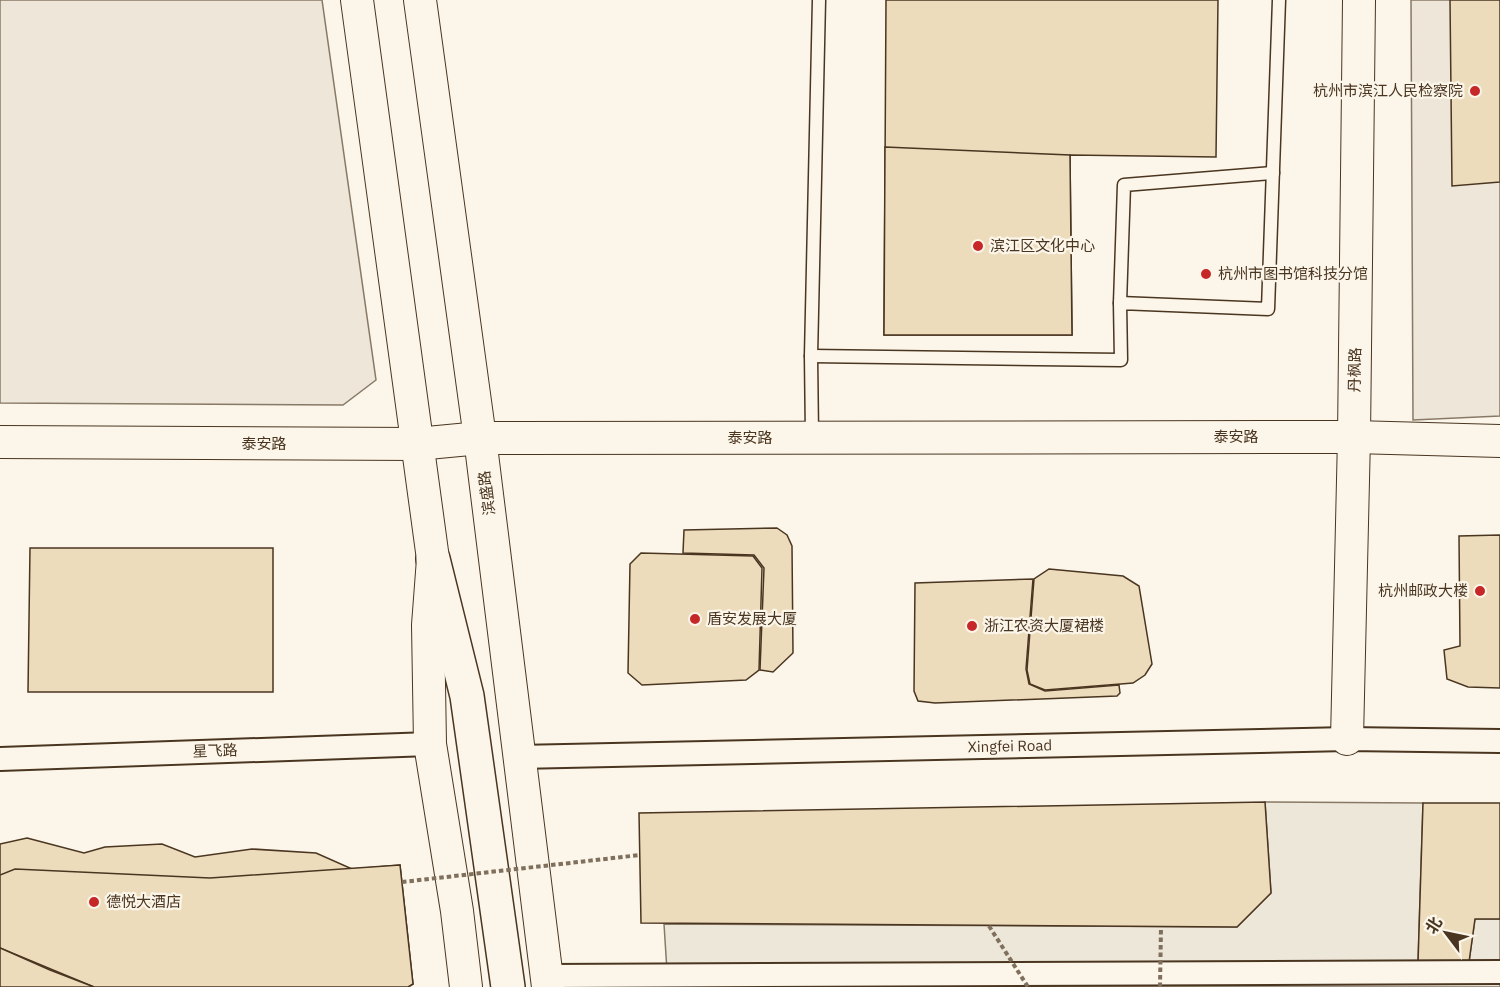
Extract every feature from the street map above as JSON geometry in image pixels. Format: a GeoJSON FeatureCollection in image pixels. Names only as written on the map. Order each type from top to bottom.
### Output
{"type":"FeatureCollection","features":[{"type":"Feature","properties":{"kind":"highway"},"geometry":{"type":"LineString","coordinates":[[433,559],[467,696],[508,987]]}},
{"type":"Feature","properties":{"kind":"street"},"geometry":{"type":"LineString","coordinates":[[357,0],[433,559],[428,625],[430,744],[457,911],[466,987]]}},
{"type":"Feature","properties":{"kind":"street","name":"滨盛路"},"geometry":{"type":"LineString","coordinates":[[420,0],[480,438],[547,982]]}},
{"type":"Feature","properties":{"kind":"street","name":"丹枫路"},"geometry":{"type":"LineString","coordinates":[[1347,740],[1354,437],[1359,0]]}},
{"type":"Feature","properties":{"kind":"street","name":"泰安路"},"geometry":{"type":"LineString","coordinates":[[0,442],[417,444],[480,438],[812,437],[1354,437],[1500,441]]}},
{"type":"Feature","properties":{"kind":"street","name":"Xingfei Road"},"geometry":{"type":"LineString","coordinates":[[518,757],[1347,740],[1500,741]]}},
{"type":"Feature","properties":{"kind":"street","name":"星飞路"},"geometry":{"type":"LineString","coordinates":[[0,759],[430,744]]}},
{"type":"Feature","properties":{"kind":"street"},"geometry":{"type":"LineString","coordinates":[[547,982],[1500,972]]}},
{"type":"Feature","properties":{"kind":"lane"},"geometry":{"type":"LineString","coordinates":[[812,437],[811,356],[819,0]]}},
{"type":"Feature","properties":{"kind":"lane"},"geometry":{"type":"LineString","coordinates":[[1120,303],[1268,309],[1279,0]]}},
{"type":"Feature","properties":{"kind":"lane"},"geometry":{"type":"LineString","coordinates":[[811,356],[1121,360],[1120,303],[1124,185],[1273,173]]}},
{"type":"Feature","properties":{"kind":"path"},"geometry":{"type":"LineString","coordinates":[[402,882],[640,855]]}},
{"type":"Feature","properties":{"kind":"path"},"geometry":{"type":"LineString","coordinates":[[989,926],[1028,987]]}},
{"type":"Feature","properties":{"kind":"path"},"geometry":{"type":"LineString","coordinates":[[1160,987],[1161,927]]}},
{"type":"Feature","properties":{"kind":"shaded area"},"geometry":{"type":"Polygon","coordinates":[[[0,0],[322,0],[376,380],[343,405],[0,403],[0,0]]]}},
{"type":"Feature","properties":{"kind":"shaded area"},"geometry":{"type":"Polygon","coordinates":[[[1411,0],[1500,0],[1500,416],[1413,420],[1411,0]]]}},
{"type":"Feature","properties":{"kind":"shaded area"},"geometry":{"type":"Polygon","coordinates":[[[1265,802],[1423,803],[1418,962],[1469,962],[1475,919],[1500,919],[1500,987],[668,987],[664,924],[1237,927],[1271,893],[1265,802]]]}},
{"type":"Feature","properties":{"kind":"building","name":"滨江区文化中心"},"geometry":{"type":"Polygon","coordinates":[[[886,0],[1218,0],[1216,157],[1070,155],[1072,335],[884,335],[886,0]]]}},
{"type":"Feature","properties":{"kind":"building","name":"杭州市滨江人民检察院"},"geometry":{"type":"Polygon","coordinates":[[[1450,0],[1500,0],[1500,182],[1452,186],[1450,0]]]}},
{"type":"Feature","properties":{"kind":"building"},"geometry":{"type":"Polygon","coordinates":[[[885,147],[1070,155],[1072,335],[884,335],[885,147]]]}},
{"type":"Feature","properties":{"kind":"building"},"geometry":{"type":"Polygon","coordinates":[[[777,528],[787,535],[792,546],[793,653],[773,672],[760,670],[764,568],[754,555],[683,553],[684,530],[777,528]]]}},
{"type":"Feature","properties":{"kind":"building","name":"杭州邮政大楼"},"geometry":{"type":"Polygon","coordinates":[[[1500,535],[1500,688],[1468,687],[1447,679],[1444,650],[1460,646],[1459,536],[1500,535]]]}},
{"type":"Feature","properties":{"kind":"building"},"geometry":{"type":"Polygon","coordinates":[[[30,548],[273,548],[273,692],[28,692],[30,548]]]}},
{"type":"Feature","properties":{"kind":"building","name":"盾安发展大厦"},"geometry":{"type":"Polygon","coordinates":[[[641,553],[753,556],[762,568],[759,670],[746,680],[642,685],[628,673],[630,564],[641,553]]]}},
{"type":"Feature","properties":{"kind":"building"},"geometry":{"type":"Polygon","coordinates":[[[1049,569],[1123,576],[1139,586],[1152,664],[1145,675],[1133,683],[1045,690],[1030,684],[1027,670],[1034,579],[1049,569]]]}},
{"type":"Feature","properties":{"kind":"building","name":"浙江农资大厦裙楼"},"geometry":{"type":"Polygon","coordinates":[[[1033,579],[1026,669],[1029,684],[1045,691],[1119,685],[1120,693],[1117,696],[935,703],[918,701],[914,691],[915,583],[1033,579]]]}},
{"type":"Feature","properties":{"kind":"building"},"geometry":{"type":"Polygon","coordinates":[[[1265,802],[1271,893],[1237,927],[641,923],[639,813],[1265,802]]]}},
{"type":"Feature","properties":{"kind":"building"},"geometry":{"type":"Polygon","coordinates":[[[1423,803],[1500,803],[1500,919],[1475,919],[1469,962],[1418,963],[1423,803]]]}},
{"type":"Feature","properties":{"kind":"building"},"geometry":{"type":"Polygon","coordinates":[[[27,838],[84,853],[105,847],[162,844],[195,857],[252,849],[316,853],[352,869],[400,865],[413,984],[408,987],[0,987],[0,844],[27,838]]]}},
{"type":"Feature","properties":{"kind":"building"},"geometry":{"type":"Polygon","coordinates":[[[400,865],[413,984],[408,987],[94,987],[0,948],[0,875],[15,869],[210,878],[400,865]]]}},
{"type":"Feature","properties":{"kind":"building"},"geometry":{"type":"Polygon","coordinates":[[[0,948],[50,970],[94,987],[0,987],[0,948]]]}},
{"type":"Feature","properties":{"kind":"place","name":"杭州市滨江人民检察院"},"geometry":{"type":"Point","coordinates":[1475,91]}},
{"type":"Feature","properties":{"kind":"place","name":"滨江区文化中心"},"geometry":{"type":"Point","coordinates":[978,246]}},
{"type":"Feature","properties":{"kind":"place","name":"杭州市图书馆科技分馆"},"geometry":{"type":"Point","coordinates":[1206,274]}},
{"type":"Feature","properties":{"kind":"place","name":"杭州邮政大楼"},"geometry":{"type":"Point","coordinates":[1480,591]}},
{"type":"Feature","properties":{"kind":"place","name":"盾安发展大厦"},"geometry":{"type":"Point","coordinates":[695,619]}},
{"type":"Feature","properties":{"kind":"place","name":"浙江农资大厦裙楼"},"geometry":{"type":"Point","coordinates":[972,626]}},
{"type":"Feature","properties":{"kind":"place","name":"德悦大酒店"},"geometry":{"type":"Point","coordinates":[94,902]}}]}
